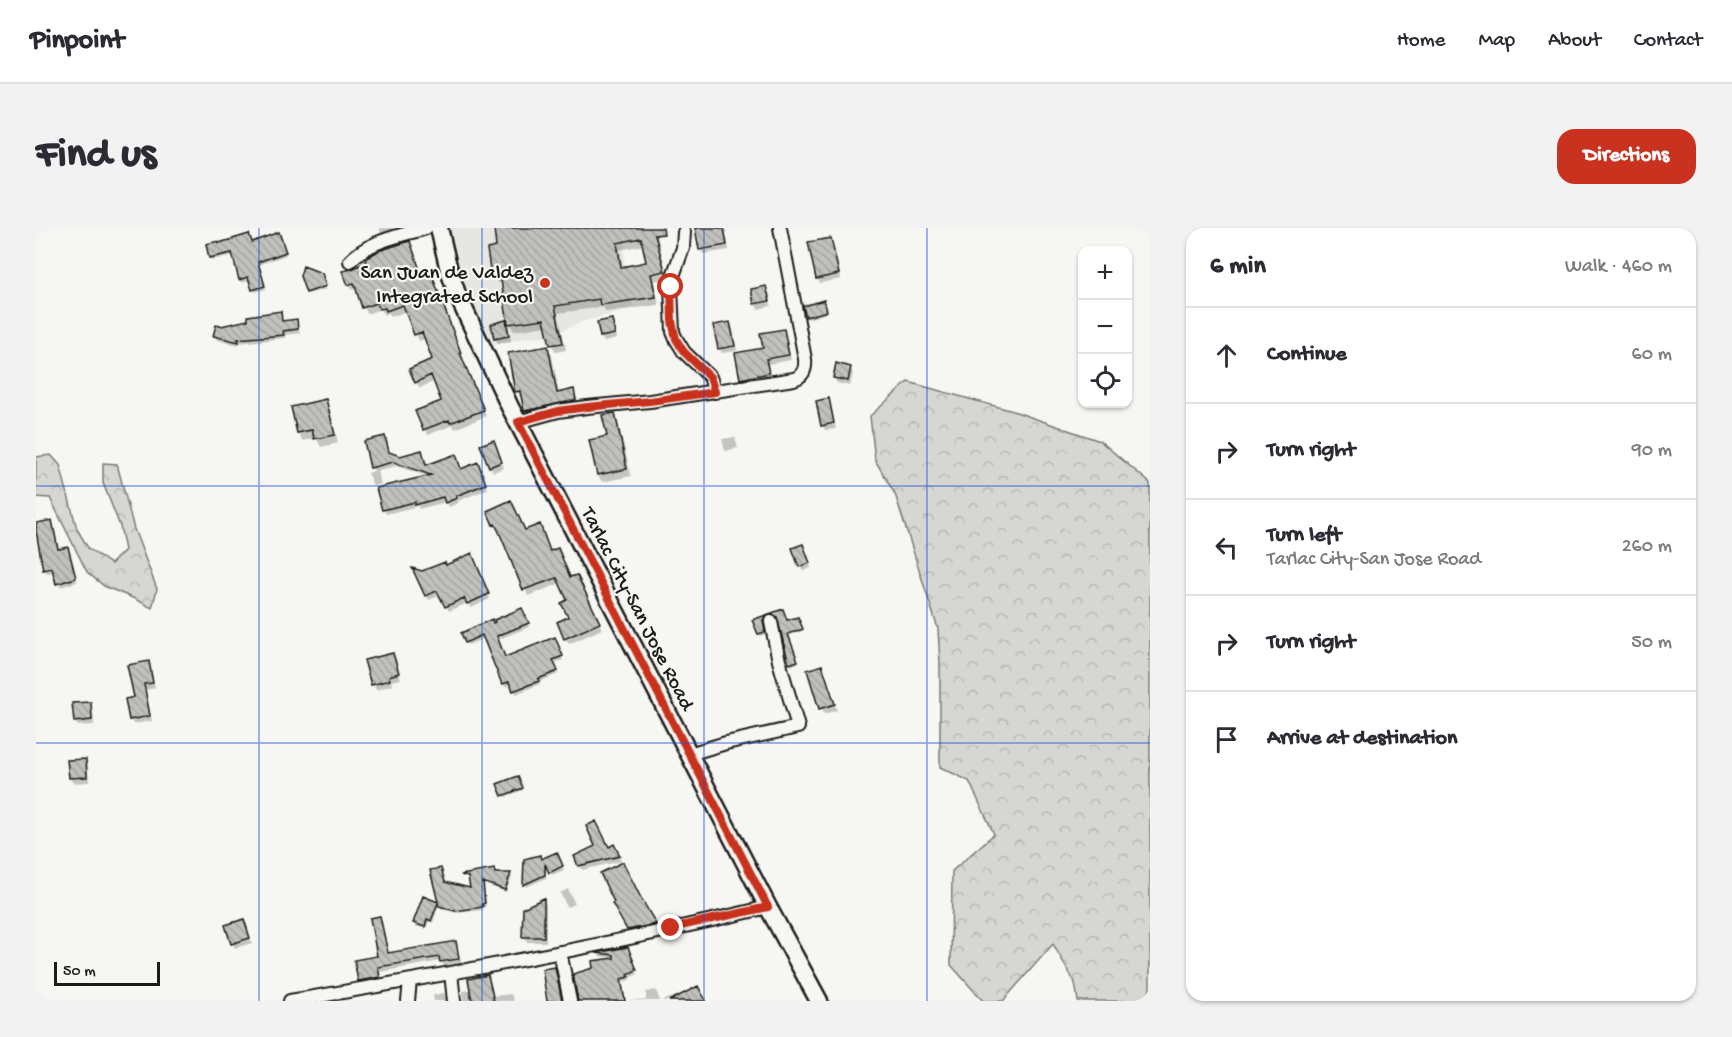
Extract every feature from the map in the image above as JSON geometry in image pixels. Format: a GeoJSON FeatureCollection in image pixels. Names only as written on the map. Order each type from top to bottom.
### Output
{"type":"FeatureCollection","features":[{"type":"Feature","properties":{"kind":"main road","name":"Tarlac City-San Jose Road"},"geometry":{"type":"LineString","coordinates":[[439,228],[457,294],[518,422],[768,907],[819,1001]]}},
{"type":"Feature","properties":{"kind":"street"},"geometry":{"type":"LineString","coordinates":[[350,261],[369,246],[426,228]]}},
{"type":"Feature","properties":{"kind":"street"},"geometry":{"type":"LineString","coordinates":[[518,422],[558,411],[715,392],[794,380],[801,376],[805,359],[780,228]]}},
{"type":"Feature","properties":{"kind":"street"},"geometry":{"type":"LineString","coordinates":[[684,232],[683,248],[671,287],[674,332],[684,352],[710,377],[715,392]]}},
{"type":"Feature","properties":{"kind":"street"},"geometry":{"type":"LineString","coordinates":[[689,754],[798,727],[778,662],[771,622]]}},
{"type":"Feature","properties":{"kind":"street"},"geometry":{"type":"LineString","coordinates":[[290,1001],[560,952],[768,907]]}},
{"type":"Feature","properties":{"kind":"street"},"geometry":{"type":"LineString","coordinates":[[560,952],[570,1001]]}},
{"type":"Feature","properties":{"kind":"street"},"geometry":{"type":"LineString","coordinates":[[451,973],[454,1001]]}},
{"type":"Feature","properties":{"kind":"street"},"geometry":{"type":"LineString","coordinates":[[408,1001],[410,981]]}},
{"type":"Feature","properties":{"kind":"shaded area","name":"San Juan de Valdez Integrated School"},"geometry":{"type":"Polygon","coordinates":[[[450,228],[628,228],[624,249],[625,278],[634,309],[584,321],[550,336],[530,337],[488,346],[465,288],[450,228]]]}},
{"type":"Feature","properties":{"kind":"green space"},"geometry":{"type":"Polygon","coordinates":[[[908,382],[1013,411],[1100,441],[1150,483],[1150,1001],[1078,1001],[1075,983],[1053,944],[1003,1001],[983,1001],[951,965],[952,871],[994,834],[969,781],[940,767],[938,629],[895,494],[875,460],[870,416],[908,382]]]}},
{"type":"Feature","properties":{"kind":"green space"},"geometry":{"type":"Polygon","coordinates":[[[51,455],[60,465],[77,529],[88,548],[111,564],[125,550],[120,526],[103,483],[103,463],[117,464],[134,529],[157,589],[152,608],[104,586],[87,572],[50,498],[36,497],[36,457],[51,455]]]}},
{"type":"Feature","properties":{"kind":"building","name":"San Juan de Valdez Integrated School"},"geometry":{"type":"Polygon","coordinates":[[[494,228],[663,228],[664,234],[655,235],[665,271],[651,274],[656,297],[600,305],[599,299],[555,306],[563,343],[550,345],[544,319],[508,324],[500,274],[491,276],[487,249],[496,247],[494,228]],[[641,238],[617,243],[621,267],[646,262],[641,238]]]}},
{"type":"Feature","properties":{"kind":"building"},"geometry":{"type":"Polygon","coordinates":[[[695,228],[724,228],[727,245],[699,250],[695,228]]]}},
{"type":"Feature","properties":{"kind":"building"},"geometry":{"type":"Polygon","coordinates":[[[279,232],[286,252],[258,262],[265,286],[252,290],[248,277],[239,280],[232,253],[209,258],[206,244],[218,241],[219,243],[249,234],[252,242],[279,232]]]}},
{"type":"Feature","properties":{"kind":"building"},"geometry":{"type":"Polygon","coordinates":[[[831,238],[839,274],[816,279],[808,242],[831,238]]]}},
{"type":"Feature","properties":{"kind":"building"},"geometry":{"type":"Polygon","coordinates":[[[410,241],[422,276],[431,272],[460,353],[484,410],[423,430],[415,411],[441,401],[431,375],[415,383],[409,369],[432,359],[422,332],[414,335],[403,305],[386,311],[385,308],[379,309],[377,303],[362,308],[354,283],[348,285],[342,271],[366,262],[365,259],[378,251],[410,241]]]}},
{"type":"Feature","properties":{"kind":"building"},"geometry":{"type":"Polygon","coordinates":[[[303,266],[322,273],[326,286],[306,293],[300,276],[303,266]]]}},
{"type":"Feature","properties":{"kind":"building"},"geometry":{"type":"Polygon","coordinates":[[[766,286],[770,301],[754,304],[751,289],[766,286]]]}},
{"type":"Feature","properties":{"kind":"building"},"geometry":{"type":"Polygon","coordinates":[[[824,300],[827,311],[806,317],[803,306],[824,300]]]}},
{"type":"Feature","properties":{"kind":"building"},"geometry":{"type":"Polygon","coordinates":[[[281,311],[282,321],[297,319],[298,329],[283,331],[284,335],[238,339],[239,342],[213,336],[216,325],[248,320],[248,316],[281,311]]]}},
{"type":"Feature","properties":{"kind":"building"},"geometry":{"type":"Polygon","coordinates":[[[612,319],[615,334],[600,337],[597,322],[612,319]]]}},
{"type":"Feature","properties":{"kind":"building"},"geometry":{"type":"Polygon","coordinates":[[[506,320],[509,336],[494,339],[491,324],[506,320]]]}},
{"type":"Feature","properties":{"kind":"building"},"geometry":{"type":"Polygon","coordinates":[[[730,322],[735,346],[718,349],[713,325],[730,322]]]}},
{"type":"Feature","properties":{"kind":"building"},"geometry":{"type":"Polygon","coordinates":[[[784,329],[789,355],[766,359],[769,373],[740,379],[735,353],[763,348],[760,333],[784,329]]]}},
{"type":"Feature","properties":{"kind":"building"},"geometry":{"type":"Polygon","coordinates":[[[548,346],[557,393],[574,389],[576,400],[524,411],[520,391],[515,392],[508,353],[548,346]]]}},
{"type":"Feature","properties":{"kind":"building"},"geometry":{"type":"Polygon","coordinates":[[[836,363],[851,367],[848,381],[833,378],[836,363]]]}},
{"type":"Feature","properties":{"kind":"building"},"geometry":{"type":"Polygon","coordinates":[[[829,398],[834,423],[821,426],[816,401],[829,398]]]}},
{"type":"Feature","properties":{"kind":"building"},"geometry":{"type":"Polygon","coordinates":[[[326,399],[335,435],[314,439],[312,430],[297,433],[291,407],[326,399]]]}},
{"type":"Feature","properties":{"kind":"building"},"geometry":{"type":"Polygon","coordinates":[[[615,413],[627,469],[597,475],[589,440],[607,436],[602,415],[615,413]]]}},
{"type":"Feature","properties":{"kind":"building"},"geometry":{"type":"Polygon","coordinates":[[[385,436],[389,452],[400,456],[422,450],[426,465],[456,454],[461,469],[478,462],[486,484],[445,503],[443,497],[415,505],[415,502],[382,510],[376,488],[431,475],[393,462],[370,468],[364,441],[385,436]]]}},
{"type":"Feature","properties":{"kind":"building"},"geometry":{"type":"Polygon","coordinates":[[[494,440],[502,462],[489,467],[480,445],[494,440]]]}},
{"type":"Feature","properties":{"kind":"building"},"geometry":{"type":"Polygon","coordinates":[[[511,500],[525,530],[540,524],[550,551],[558,548],[570,577],[577,575],[600,623],[564,639],[557,622],[568,617],[561,603],[567,600],[557,578],[523,590],[500,534],[487,511],[511,500]]]}},
{"type":"Feature","properties":{"kind":"building"},"geometry":{"type":"Polygon","coordinates":[[[52,520],[58,549],[68,547],[76,578],[56,584],[52,568],[43,570],[36,531],[36,523],[52,520]]]}},
{"type":"Feature","properties":{"kind":"building"},"geometry":{"type":"Polygon","coordinates":[[[803,544],[810,563],[799,567],[792,548],[803,544]]]}},
{"type":"Feature","properties":{"kind":"building"},"geometry":{"type":"Polygon","coordinates":[[[472,553],[489,594],[467,604],[464,598],[445,607],[437,591],[425,596],[412,568],[422,571],[445,562],[446,565],[472,553]]]}},
{"type":"Feature","properties":{"kind":"building"},"geometry":{"type":"Polygon","coordinates":[[[522,608],[529,623],[497,636],[505,657],[555,637],[563,656],[553,660],[558,671],[513,691],[509,682],[502,684],[482,635],[465,643],[461,633],[492,619],[493,623],[494,620],[522,608]]]}},
{"type":"Feature","properties":{"kind":"building"},"geometry":{"type":"Polygon","coordinates":[[[783,609],[787,620],[798,617],[803,629],[788,634],[798,661],[789,664],[777,617],[773,614],[766,615],[783,609]]]}},
{"type":"Feature","properties":{"kind":"building"},"geometry":{"type":"Polygon","coordinates":[[[766,615],[763,620],[765,632],[758,634],[752,620],[766,615]]]}},
{"type":"Feature","properties":{"kind":"building"},"geometry":{"type":"Polygon","coordinates":[[[393,653],[399,673],[389,676],[390,680],[371,685],[364,660],[393,653]]]}},
{"type":"Feature","properties":{"kind":"building"},"geometry":{"type":"Polygon","coordinates":[[[149,661],[153,683],[144,684],[150,716],[129,720],[125,699],[134,697],[127,665],[149,661]]]}},
{"type":"Feature","properties":{"kind":"building"},"geometry":{"type":"Polygon","coordinates":[[[822,665],[835,704],[819,709],[807,670],[822,665]]]}},
{"type":"Feature","properties":{"kind":"building"},"geometry":{"type":"Polygon","coordinates":[[[91,702],[92,720],[74,722],[72,703],[91,702]]]}},
{"type":"Feature","properties":{"kind":"building"},"geometry":{"type":"Polygon","coordinates":[[[86,759],[87,777],[69,778],[67,760],[86,759]]]}},
{"type":"Feature","properties":{"kind":"building"},"geometry":{"type":"Polygon","coordinates":[[[518,776],[523,788],[502,796],[497,784],[518,776]]]}},
{"type":"Feature","properties":{"kind":"building"},"geometry":{"type":"Polygon","coordinates":[[[596,821],[609,847],[614,844],[620,856],[578,866],[574,856],[595,846],[586,826],[596,821]]]}},
{"type":"Feature","properties":{"kind":"building"},"geometry":{"type":"Polygon","coordinates":[[[557,852],[563,866],[549,873],[545,864],[545,875],[523,885],[524,859],[540,855],[541,859],[557,852]]]}},
{"type":"Feature","properties":{"kind":"building"},"geometry":{"type":"Polygon","coordinates":[[[623,862],[656,924],[627,930],[612,903],[614,902],[600,873],[623,862]]]}},
{"type":"Feature","properties":{"kind":"building"},"geometry":{"type":"Polygon","coordinates":[[[441,868],[445,882],[470,888],[468,877],[461,875],[494,869],[495,873],[511,873],[505,890],[483,882],[485,903],[482,904],[483,907],[455,911],[439,906],[438,903],[431,921],[427,919],[425,927],[413,923],[423,896],[438,902],[430,870],[441,868]]]}},
{"type":"Feature","properties":{"kind":"building"},"geometry":{"type":"Polygon","coordinates":[[[544,898],[544,937],[522,937],[523,908],[544,898]]]}},
{"type":"Feature","properties":{"kind":"building"},"geometry":{"type":"Polygon","coordinates":[[[380,916],[388,953],[456,941],[459,959],[440,962],[439,957],[378,967],[380,977],[358,981],[354,960],[377,956],[370,918],[380,916]]]}},
{"type":"Feature","properties":{"kind":"building"},"geometry":{"type":"Polygon","coordinates":[[[244,919],[250,938],[231,944],[225,925],[244,919]]]}},
{"type":"Feature","properties":{"kind":"building"},"geometry":{"type":"Polygon","coordinates":[[[628,947],[637,970],[628,974],[629,977],[621,979],[625,1001],[578,1001],[573,974],[593,968],[592,961],[614,958],[614,955],[596,953],[628,947]]]}},
{"type":"Feature","properties":{"kind":"building"},"geometry":{"type":"Polygon","coordinates":[[[555,967],[562,1001],[547,1001],[542,969],[555,967]]]}},
{"type":"Feature","properties":{"kind":"building"},"geometry":{"type":"Polygon","coordinates":[[[488,975],[494,1001],[472,1001],[468,979],[488,975]]]}},
{"type":"Feature","properties":{"kind":"building"},"geometry":{"type":"Polygon","coordinates":[[[698,986],[706,1001],[669,1001],[698,986]]]}},
{"type":"Feature","properties":{"kind":"place","name":"San Juan de Valdez Integrated School"},"geometry":{"type":"Point","coordinates":[545,283]}},
{"type":"Feature","properties":{"kind":"route"},"geometry":{"type":"LineString","coordinates":[[671,287],[672,321],[676,339],[684,352],[710,377],[715,392],[558,411],[518,422],[768,907],[671,928]]}}]}
